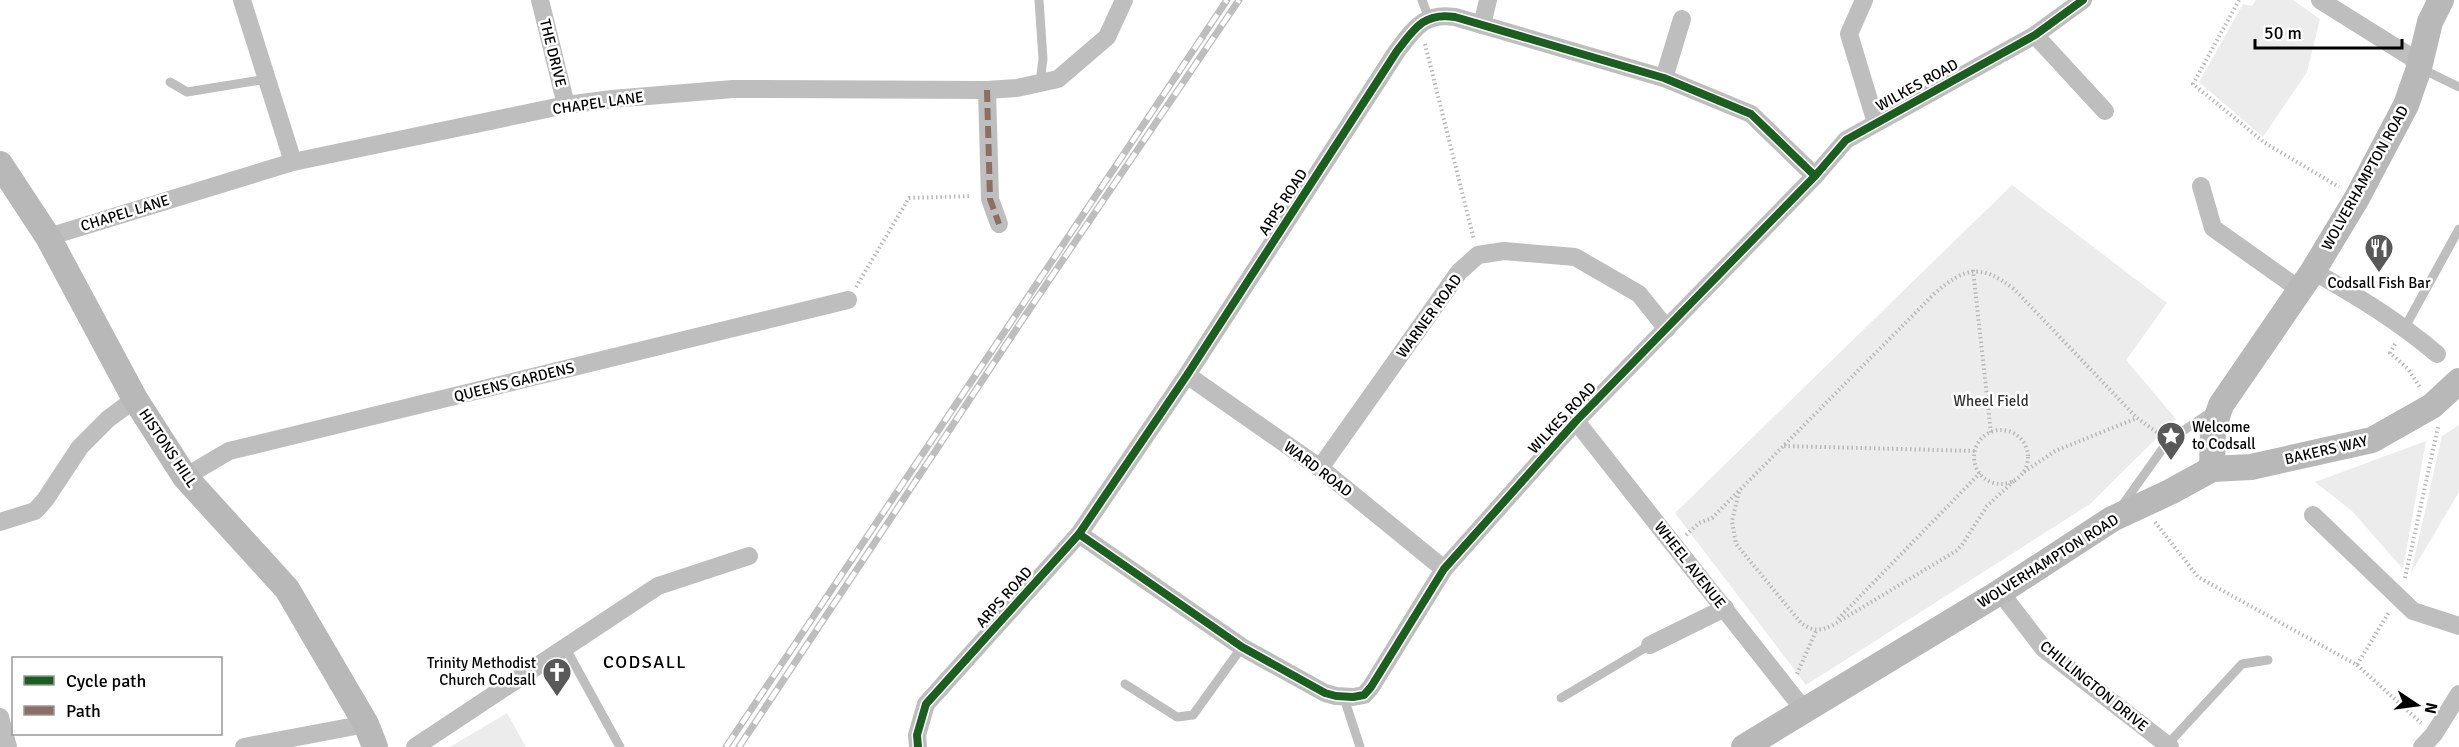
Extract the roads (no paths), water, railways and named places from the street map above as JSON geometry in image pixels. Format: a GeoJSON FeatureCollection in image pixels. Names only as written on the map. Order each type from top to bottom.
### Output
{"type":"FeatureCollection","features":[{"type":"Feature","properties":{"kind":"street"},"geometry":{"type":"LineString","coordinates":[[242,0],[293,162]]}},
{"type":"Feature","properties":{"kind":"street","name":"THE DRIVE"},"geometry":{"type":"LineString","coordinates":[[540,0],[566,105]]}},
{"type":"Feature","properties":{"kind":"street","name":"CHAPEL LANE"},"geometry":{"type":"LineString","coordinates":[[48,237],[293,162],[566,105],[733,89],[987,90],[1017,88],[1058,79],[1107,37],[1124,0]]}},
{"type":"Feature","properties":{"kind":"street"},"geometry":{"type":"LineString","coordinates":[[1482,25],[1488,0]]}},
{"type":"Feature","properties":{"kind":"street"},"geometry":{"type":"LineString","coordinates":[[1864,0],[1849,34],[1876,123]]}},
{"type":"Feature","properties":{"kind":"street","name":"WILKES ROAD"},"geometry":{"type":"LineString","coordinates":[[1344,698],[1364,695],[1444,569],[1576,421],[1815,176],[1846,140],[2035,35],[2083,0]]}},
{"type":"Feature","properties":{"kind":"street"},"geometry":{"type":"LineString","coordinates":[[2320,0],[2338,5],[2412,57],[2419,68]]}},
{"type":"Feature","properties":{"kind":"street","name":"WOLVERHAMPTON ROAD"},"geometry":{"type":"LineString","coordinates":[[1744,747],[1797,700],[2000,592],[2112,519],[2212,469],[2213,429],[2221,405],[2306,280],[2358,198],[2406,105],[2419,68],[2430,22],[2441,0]]}},
{"type":"Feature","properties":{"kind":"street"},"geometry":{"type":"LineString","coordinates":[[1424,21],[1442,15],[1664,78],[1750,114],[1815,176]]}},
{"type":"Feature","properties":{"kind":"street"},"geometry":{"type":"LineString","coordinates":[[1664,78],[1682,19]]}},
{"type":"Feature","properties":{"kind":"street","name":"ARPS ROAD"},"geometry":{"type":"LineString","coordinates":[[918,747],[917,735],[926,704],[1079,534],[1187,375],[1390,60],[1424,21]]}},
{"type":"Feature","properties":{"kind":"street"},"geometry":{"type":"LineString","coordinates":[[2035,35],[2105,111]]}},
{"type":"Feature","properties":{"kind":"street"},"geometry":{"type":"LineString","coordinates":[[987,90],[990,199],[999,224]]}},
{"type":"Feature","properties":{"kind":"street","name":"HISTONS HILL"},"geometry":{"type":"LineString","coordinates":[[0,164],[48,237],[135,399],[185,477],[287,589],[370,736]]}},
{"type":"Feature","properties":{"kind":"street"},"geometry":{"type":"LineString","coordinates":[[2201,186],[2213,228],[2306,280],[2376,307],[2405,327],[2437,354]]}},
{"type":"Feature","properties":{"kind":"street","name":"WARNER ROAD"},"geometry":{"type":"LineString","coordinates":[[1320,468],[1459,272],[1478,255],[1504,251],[1575,257],[1640,294],[1667,329]]}},
{"type":"Feature","properties":{"kind":"street","name":"QUEENS GARDENS"},"geometry":{"type":"LineString","coordinates":[[185,477],[229,452],[848,300]]}},
{"type":"Feature","properties":{"kind":"street","name":"WARD ROAD"},"geometry":{"type":"LineString","coordinates":[[1187,375],[1320,468],[1444,569]]}},
{"type":"Feature","properties":{"kind":"street","name":"BAKERS WAY"},"geometry":{"type":"LineString","coordinates":[[2212,469],[2251,467],[2372,440],[2432,406],[2459,381]]}},
{"type":"Feature","properties":{"kind":"street"},"geometry":{"type":"LineString","coordinates":[[0,522],[35,511],[45,500],[80,447],[108,419],[135,399]]}},
{"type":"Feature","properties":{"kind":"street","name":"WHEEL AVENUE"},"geometry":{"type":"LineString","coordinates":[[1576,421],[1797,700]]}},
{"type":"Feature","properties":{"kind":"street"},"geometry":{"type":"LineString","coordinates":[[2313,515],[2413,611],[2459,626]]}},
{"type":"Feature","properties":{"kind":"street"},"geometry":{"type":"LineString","coordinates":[[1079,534],[1242,647],[1324,693],[1344,698]]}},
{"type":"Feature","properties":{"kind":"street"},"geometry":{"type":"LineString","coordinates":[[418,746],[658,586],[749,556]]}},
{"type":"Feature","properties":{"kind":"street","name":"CHILLINGTON DRIVE"},"geometry":{"type":"LineString","coordinates":[[2000,592],[2044,650],[2168,746]]}},
{"type":"Feature","properties":{"kind":"street"},"geometry":{"type":"LineString","coordinates":[[1650,645],[1725,608]]}},
{"type":"Feature","properties":{"kind":"street"},"geometry":{"type":"LineString","coordinates":[[2428,741],[2459,694]]}},
{"type":"Feature","properties":{"kind":"street"},"geometry":{"type":"LineString","coordinates":[[0,717],[8,747]]}},
{"type":"Feature","properties":{"kind":"street"},"geometry":{"type":"LineString","coordinates":[[243,747],[370,736]]}},
{"type":"Feature","properties":{"kind":"lane"},"geometry":{"type":"LineString","coordinates":[[1039,0],[1043,59],[1040,82]]}},
{"type":"Feature","properties":{"kind":"lane"},"geometry":{"type":"LineString","coordinates":[[1422,0],[1424,21]]}},
{"type":"Feature","properties":{"kind":"lane"},"geometry":{"type":"LineString","coordinates":[[2419,68],[2459,87]]}},
{"type":"Feature","properties":{"kind":"lane"},"geometry":{"type":"LineString","coordinates":[[170,82],[187,92],[267,79]]}},
{"type":"Feature","properties":{"kind":"lane"},"geometry":{"type":"LineString","coordinates":[[2405,327],[2459,229]]}},
{"type":"Feature","properties":{"kind":"lane"},"geometry":{"type":"LineString","coordinates":[[2112,519],[2168,441],[2221,405]]}},
{"type":"Feature","properties":{"kind":"lane"},"geometry":{"type":"LineString","coordinates":[[1561,698],[1650,645]]}},
{"type":"Feature","properties":{"kind":"lane"},"geometry":{"type":"LineString","coordinates":[[565,647],[620,747]]}},
{"type":"Feature","properties":{"kind":"lane"},"geometry":{"type":"LineString","coordinates":[[1125,684],[1177,717],[1193,715],[1242,647]]}},
{"type":"Feature","properties":{"kind":"lane"},"geometry":{"type":"LineString","coordinates":[[2168,746],[2242,664],[2268,660]]}},
{"type":"Feature","properties":{"kind":"lane"},"geometry":{"type":"LineString","coordinates":[[1344,698],[1360,747]]}},
{"type":"Feature","properties":{"kind":"railway"},"geometry":{"type":"LineString","coordinates":[[726,747],[1227,0]]}},
{"type":"Feature","properties":{"kind":"railway"},"geometry":{"type":"LineString","coordinates":[[739,747],[1033,304],[1239,0]]}},
{"type":"Feature","properties":{"kind":"place","name":"Codsall Fish Bar"},"geometry":{"type":"Point","coordinates":[2379,274]}},
{"type":"Feature","properties":{"kind":"place","name":"Welcome to Codsall"},"geometry":{"type":"Point","coordinates":[2171,462]}},
{"type":"Feature","properties":{"kind":"place","name":"Trinity Methodist Church Codsall"},"geometry":{"type":"Point","coordinates":[557,698]}},
{"type":"Feature","properties":{"kind":"district","name":"CODSALL"},"geometry":{"type":"Point","coordinates":[645,662]}},
{"type":"Feature","properties":{"kind":"park label","name":"Wheel Field"},"geometry":{"type":"Point","coordinates":[1991,401]}}]}
